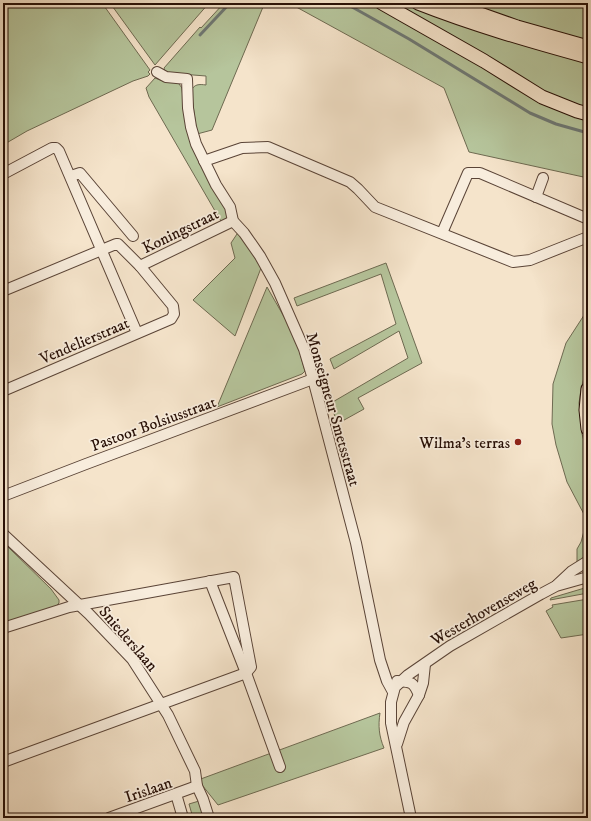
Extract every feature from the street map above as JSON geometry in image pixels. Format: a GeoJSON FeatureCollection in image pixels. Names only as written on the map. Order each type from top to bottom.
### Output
{"type":"FeatureCollection","features":[{"type":"Feature","properties":{"kind":"main road"},"geometry":{"type":"LineString","coordinates":[[382,3],[484,61],[542,97],[588,114]]}},
{"type":"Feature","properties":{"kind":"main road"},"geometry":{"type":"LineString","coordinates":[[418,3],[463,20],[588,57]]}},
{"type":"Feature","properties":{"kind":"main road"},"geometry":{"type":"LineString","coordinates":[[449,3],[517,27],[588,47]]}},
{"type":"Feature","properties":{"kind":"main road"},"geometry":{"type":"LineString","coordinates":[[588,389],[586,410],[588,429]]}},
{"type":"Feature","properties":{"kind":"street","name":"Monseigneur Smetsstraat"},"geometry":{"type":"LineString","coordinates":[[157,72],[166,77],[187,79],[188,108],[191,128],[196,144],[216,185],[230,208],[233,221],[241,228],[260,256],[282,297],[304,349],[356,543],[380,660],[392,697]]}},
{"type":"Feature","properties":{"kind":"street"},"geometry":{"type":"LineString","coordinates":[[204,161],[242,148],[268,147],[350,182],[375,207],[513,262],[530,260],[588,238]]}},
{"type":"Feature","properties":{"kind":"street"},"geometry":{"type":"LineString","coordinates":[[3,174],[52,148],[56,148],[59,151],[138,333]]}},
{"type":"Feature","properties":{"kind":"street"},"geometry":{"type":"LineString","coordinates":[[71,176],[80,173],[132,236]]}},
{"type":"Feature","properties":{"kind":"street"},"geometry":{"type":"LineString","coordinates":[[442,234],[468,173],[480,173],[588,219]]}},
{"type":"Feature","properties":{"kind":"street"},"geometry":{"type":"LineString","coordinates":[[536,196],[543,178]]}},
{"type":"Feature","properties":{"kind":"street","name":"Koningstraat"},"geometry":{"type":"LineString","coordinates":[[140,266],[233,221]]}},
{"type":"Feature","properties":{"kind":"street","name":"Koningstraat"},"geometry":{"type":"LineString","coordinates":[[3,291],[118,244],[140,266],[173,306],[174,314]]}},
{"type":"Feature","properties":{"kind":"street","name":"Vendelierstraat"},"geometry":{"type":"LineString","coordinates":[[3,391],[171,319],[174,314]]}},
{"type":"Feature","properties":{"kind":"street","name":"Pastoor Bolsiusstraat"},"geometry":{"type":"LineString","coordinates":[[3,496],[313,379]]}},
{"type":"Feature","properties":{"kind":"street","name":"Sniederslaan"},"geometry":{"type":"LineString","coordinates":[[3,534],[80,605],[132,659],[162,704],[195,771],[197,786],[209,818]]}},
{"type":"Feature","properties":{"kind":"street","name":"Westerhovenseweg"},"geometry":{"type":"LineString","coordinates":[[411,818],[397,744],[391,723],[392,697],[395,687],[450,646],[556,586],[572,571],[588,561]]}},
{"type":"Feature","properties":{"kind":"street"},"geometry":{"type":"LineString","coordinates":[[3,628],[69,607],[234,577],[251,667],[246,673],[3,762]]}},
{"type":"Feature","properties":{"kind":"street","name":"Westerhovenseweg"},"geometry":{"type":"LineString","coordinates":[[556,586],[588,577]]}},
{"type":"Feature","properties":{"kind":"street"},"geometry":{"type":"LineString","coordinates":[[210,581],[246,673],[280,767]]}},
{"type":"Feature","properties":{"kind":"street","name":"Westerhovenseweg"},"geometry":{"type":"LineString","coordinates":[[397,744],[404,722],[419,695],[426,664]]}},
{"type":"Feature","properties":{"kind":"street"},"geometry":{"type":"LineString","coordinates":[[387,681],[407,681],[416,688],[419,695]]}},
{"type":"Feature","properties":{"kind":"street"},"geometry":{"type":"LineString","coordinates":[[392,697],[398,710],[410,710]]}},
{"type":"Feature","properties":{"kind":"street","name":"Irislaan"},"geometry":{"type":"LineString","coordinates":[[109,818],[197,786]]}},
{"type":"Feature","properties":{"kind":"street"},"geometry":{"type":"LineString","coordinates":[[176,794],[183,818]]}},
{"type":"Feature","properties":{"kind":"green space"},"geometry":{"type":"Polygon","coordinates":[[[3,3],[102,3],[150,70],[148,72],[150,74],[27,131],[3,145],[3,3]]]}},
{"type":"Feature","properties":{"kind":"green space"},"geometry":{"type":"Polygon","coordinates":[[[110,3],[209,3],[155,65],[110,3]]]}},
{"type":"Feature","properties":{"kind":"green space"},"geometry":{"type":"Polygon","coordinates":[[[224,3],[272,3],[263,7],[212,130],[197,134],[191,91],[197,85],[206,85],[206,76],[168,73],[164,68],[200,27],[201,28],[224,3]]]}},
{"type":"Feature","properties":{"kind":"green space"},"geometry":{"type":"Polygon","coordinates":[[[289,3],[374,3],[588,120],[588,178],[469,152],[444,88],[289,3]]]}},
{"type":"Feature","properties":{"kind":"green space"},"geometry":{"type":"Polygon","coordinates":[[[389,3],[410,3],[466,23],[588,61],[588,110],[547,93],[389,3]]]}},
{"type":"Feature","properties":{"kind":"green space"},"geometry":{"type":"Polygon","coordinates":[[[459,3],[588,3],[588,44],[459,3]]]}},
{"type":"Feature","properties":{"kind":"green space"},"geometry":{"type":"Polygon","coordinates":[[[155,78],[163,81],[177,82],[182,88],[184,109],[228,213],[226,222],[222,223],[149,97],[146,88],[155,78]]]}},
{"type":"Feature","properties":{"kind":"green space"},"geometry":{"type":"Polygon","coordinates":[[[239,231],[261,268],[235,336],[193,300],[235,258],[231,243],[239,231]]]}},
{"type":"Feature","properties":{"kind":"green space"},"geometry":{"type":"Polygon","coordinates":[[[386,263],[422,363],[358,398],[364,409],[337,424],[331,403],[408,358],[399,331],[334,369],[330,359],[396,324],[381,274],[297,306],[294,298],[386,263]]]}},
{"type":"Feature","properties":{"kind":"green space"},"geometry":{"type":"Polygon","coordinates":[[[267,287],[295,336],[305,371],[302,374],[217,407],[267,287]]]}},
{"type":"Feature","properties":{"kind":"green space"},"geometry":{"type":"Polygon","coordinates":[[[588,309],[588,362],[579,403],[582,434],[588,455],[588,556],[577,563],[577,549],[581,542],[587,520],[567,482],[556,445],[552,424],[553,384],[566,343],[588,309]]]}},
{"type":"Feature","properties":{"kind":"green space"},"geometry":{"type":"Polygon","coordinates":[[[3,542],[51,589],[59,600],[59,603],[55,607],[3,626],[3,542]]]}},
{"type":"Feature","properties":{"kind":"green space"},"geometry":{"type":"Polygon","coordinates":[[[588,587],[588,593],[550,600],[551,598],[588,587]]]}},
{"type":"Feature","properties":{"kind":"green space"},"geometry":{"type":"Polygon","coordinates":[[[588,599],[588,634],[561,638],[546,611],[553,607],[552,605],[588,599]]]}},
{"type":"Feature","properties":{"kind":"green space"},"geometry":{"type":"Polygon","coordinates":[[[380,713],[379,731],[384,748],[218,805],[198,780],[380,713]]]}},
{"type":"Feature","properties":{"kind":"green space"},"geometry":{"type":"Polygon","coordinates":[[[199,801],[204,818],[193,818],[189,804],[199,801]]]}},
{"type":"Feature","properties":{"kind":"waterway"},"geometry":{"type":"LineString","coordinates":[[200,35],[230,3]]}},
{"type":"Feature","properties":{"kind":"waterway"},"geometry":{"type":"LineString","coordinates":[[345,3],[409,39],[530,113],[556,124],[588,133]]}},
{"type":"Feature","properties":{"kind":"place","name":"Wilma's terras"},"geometry":{"type":"Point","coordinates":[518,442]}}]}
